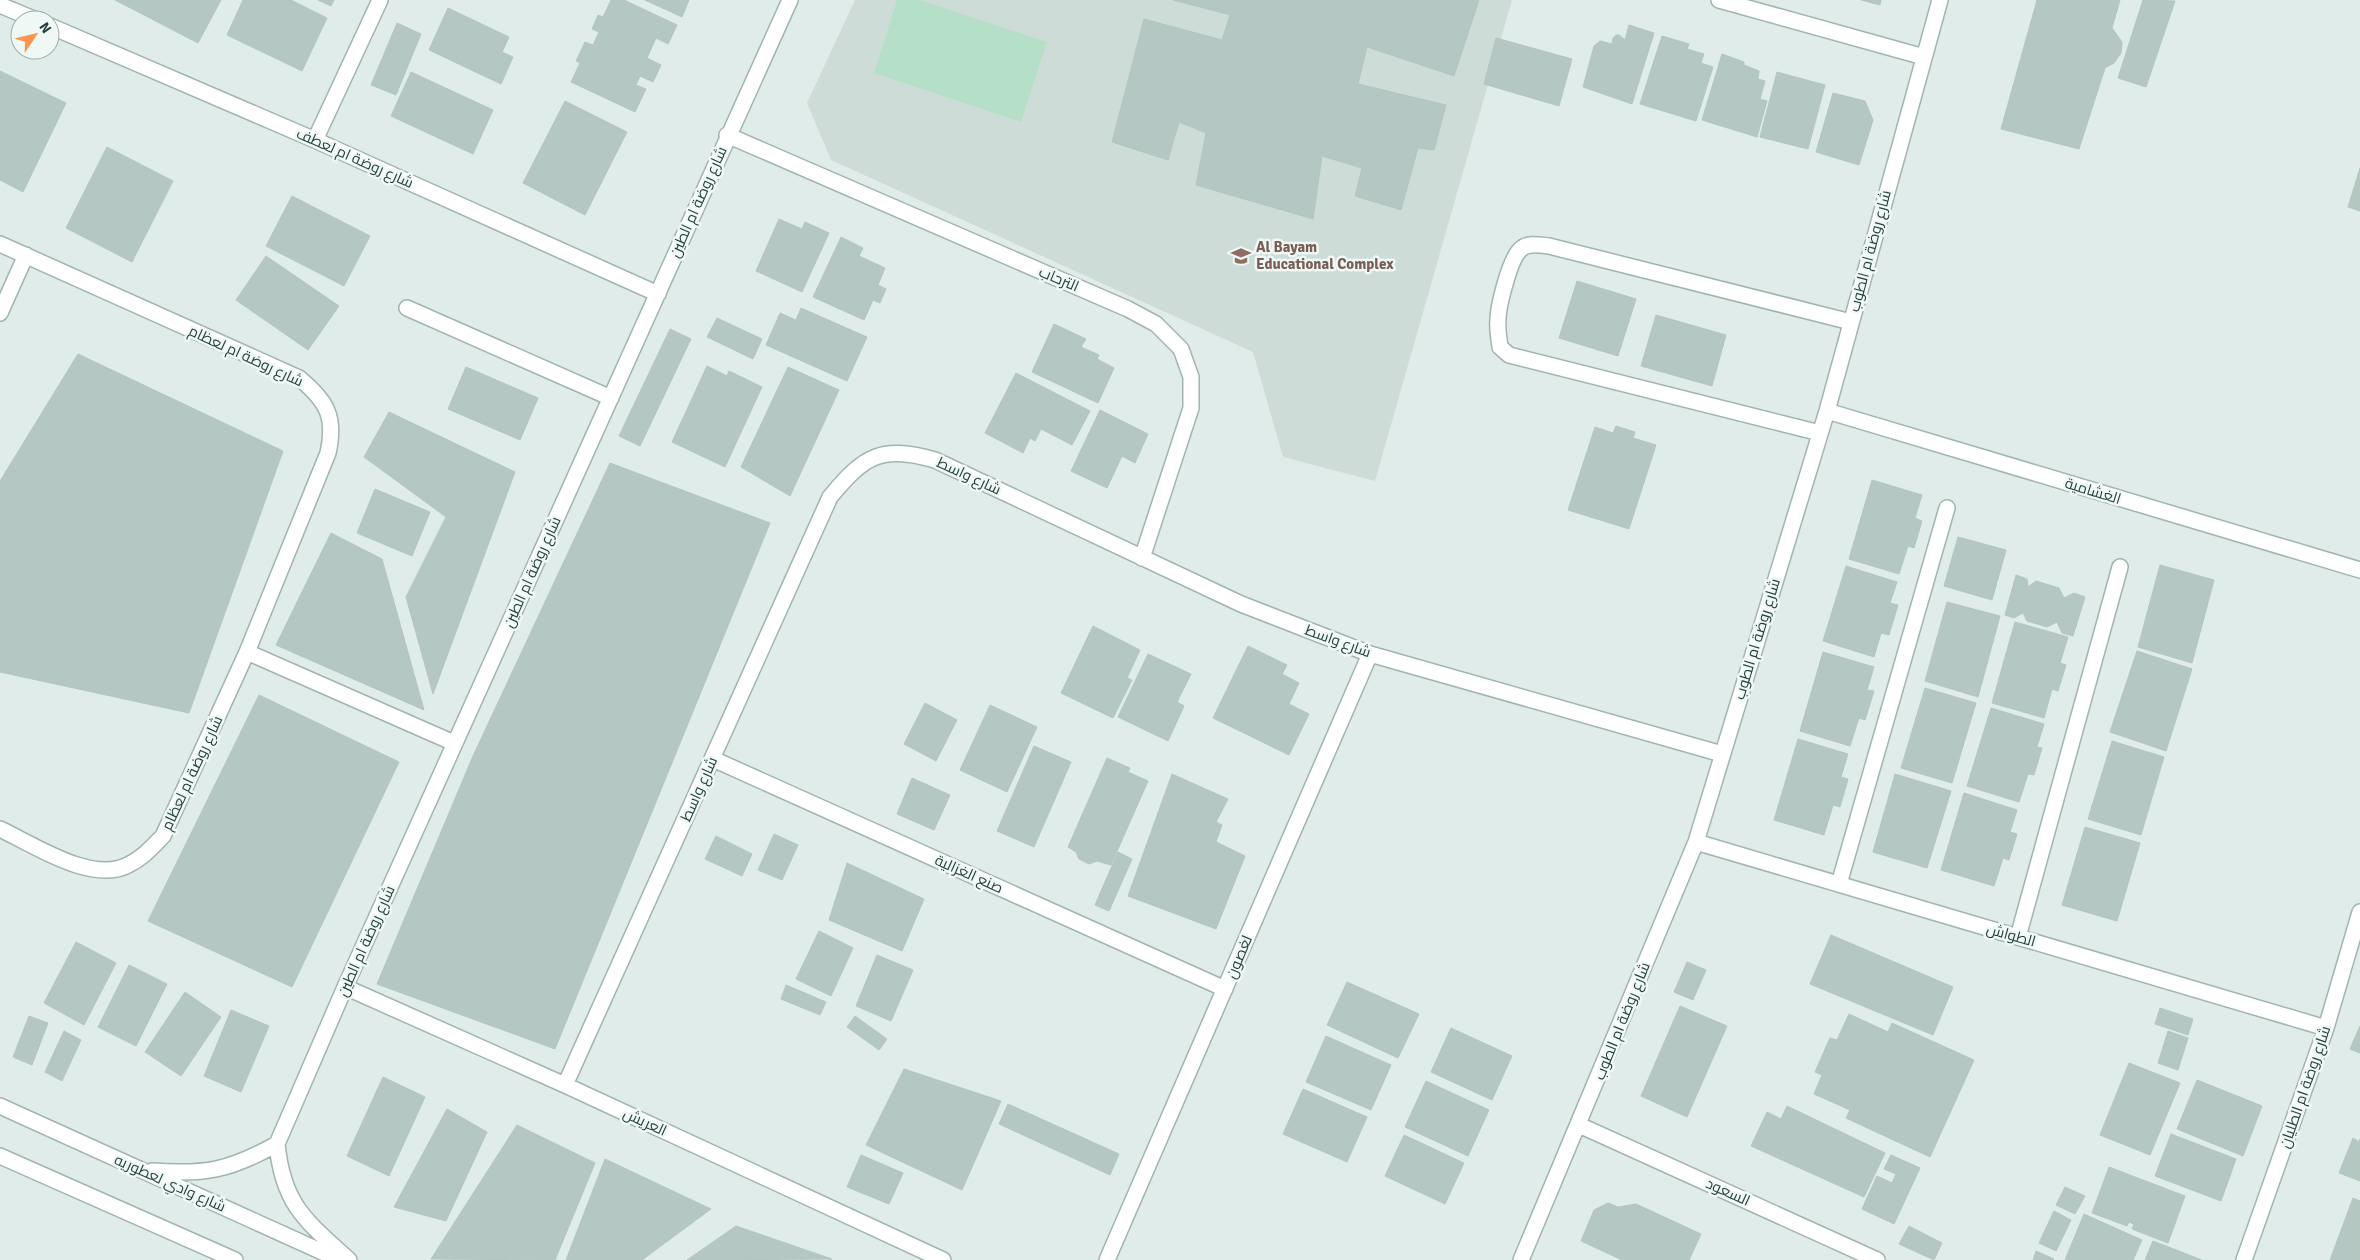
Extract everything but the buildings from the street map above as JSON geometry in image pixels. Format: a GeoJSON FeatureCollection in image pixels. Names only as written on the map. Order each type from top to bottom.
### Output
{"type":"FeatureCollection","features":[{"type":"Feature","properties":{"kind":"street"},"geometry":{"type":"LineString","coordinates":[[315,140],[380,0]]}},
{"type":"Feature","properties":{"kind":"street","name":"شارع روضة ام الطين"},"geometry":{"type":"LineString","coordinates":[[277,1144],[454,743],[658,294],[727,135],[790,0]]}},
{"type":"Feature","properties":{"kind":"street"},"geometry":{"type":"LineString","coordinates":[[1719,0],[1924,57]]}},
{"type":"Feature","properties":{"kind":"street","name":"شارع روضة ام الطوب"},"geometry":{"type":"LineString","coordinates":[[1520,1260],[1579,1125],[1696,842],[1820,433],[1940,0]]}},
{"type":"Feature","properties":{"kind":"street"},"geometry":{"type":"LineString","coordinates":[[0,5],[12,10]]}},
{"type":"Feature","properties":{"kind":"street","name":"شارع روضة ام لعطف"},"geometry":{"type":"LineString","coordinates":[[60,30],[315,140],[658,294]]}},
{"type":"Feature","properties":{"kind":"street","name":"الترحاب"},"geometry":{"type":"LineString","coordinates":[[727,135],[1128,309],[1156,324],[1181,349],[1191,378],[1191,408],[1142,558]]}},
{"type":"Feature","properties":{"kind":"street","name":"شارع روضة ام لعظام"},"geometry":{"type":"LineString","coordinates":[[0,244],[299,378],[316,392],[329,411],[332,433],[328,453],[247,652],[163,836],[146,854],[127,866],[105,872],[81,867],[0,829]]}},
{"type":"Feature","properties":{"kind":"street"},"geometry":{"type":"LineString","coordinates":[[1820,433],[1509,355],[1500,347],[1498,320],[1502,301],[1514,260],[1520,250],[1532,244],[1549,246],[1851,322]]}},
{"type":"Feature","properties":{"kind":"street"},"geometry":{"type":"LineString","coordinates":[[0,313],[26,256]]}},
{"type":"Feature","properties":{"kind":"street"},"geometry":{"type":"LineString","coordinates":[[407,308],[611,398]]}},
{"type":"Feature","properties":{"kind":"street","name":"الغشامية"},"geometry":{"type":"LineString","coordinates":[[1826,411],[2360,570]]}},
{"type":"Feature","properties":{"kind":"street","name":"شارع واسط"},"geometry":{"type":"LineString","coordinates":[[565,1085],[830,496],[853,470],[881,454],[913,454],[935,460],[1241,604],[1370,654],[1722,754]]}},
{"type":"Feature","properties":{"kind":"street"},"geometry":{"type":"LineString","coordinates":[[1839,884],[1947,508]]}},
{"type":"Feature","properties":{"kind":"street"},"geometry":{"type":"LineString","coordinates":[[2018,937],[2120,568]]}},
{"type":"Feature","properties":{"kind":"street"},"geometry":{"type":"LineString","coordinates":[[247,652],[454,743]]}},
{"type":"Feature","properties":{"kind":"street","name":"لغصون"},"geometry":{"type":"LineString","coordinates":[[1107,1260],[1370,654]]}},
{"type":"Feature","properties":{"kind":"street","name":"صنع الغزالية"},"geometry":{"type":"LineString","coordinates":[[713,759],[1225,989]]}},
{"type":"Feature","properties":{"kind":"street","name":"الطواش"},"geometry":{"type":"LineString","coordinates":[[1696,842],[2326,1028]]}},
{"type":"Feature","properties":{"kind":"street","name":"شارع روضة ام الطليان"},"geometry":{"type":"LineString","coordinates":[[2244,1260],[2326,1028],[2360,912]]}},
{"type":"Feature","properties":{"kind":"street","name":"العريش"},"geometry":{"type":"LineString","coordinates":[[345,987],[565,1085],[943,1260]]}},
{"type":"Feature","properties":{"kind":"street","name":"شارع وادي لعطوريه"},"geometry":{"type":"LineString","coordinates":[[0,1106],[340,1260]]}},
{"type":"Feature","properties":{"kind":"street","name":"السعود"},"geometry":{"type":"LineString","coordinates":[[1579,1125],[1877,1260]]}},
{"type":"Feature","properties":{"kind":"street"},"geometry":{"type":"LineString","coordinates":[[141,1170],[181,1173],[207,1172],[240,1163],[277,1144],[280,1170],[287,1191],[300,1213],[349,1260]]}},
{"type":"Feature","properties":{"kind":"street"},"geometry":{"type":"LineString","coordinates":[[0,1156],[235,1260]]}},
{"type":"Feature","properties":{"kind":"shaded area","name":"Al Bayam Educational Complex"},"geometry":{"type":"Polygon","coordinates":[[[855,0],[1512,0],[1375,481],[1283,457],[1253,352],[831,160],[807,103],[855,0]]]}},
{"type":"Feature","properties":{"kind":"green space"},"geometry":{"type":"Polygon","coordinates":[[[897,0],[920,0],[1047,42],[1021,122],[874,73],[897,0]]]}},
{"type":"Feature","properties":{"kind":"place","name":"Al Bayam Educational Complex"},"geometry":{"type":"Point","coordinates":[1241,256]}}]}
